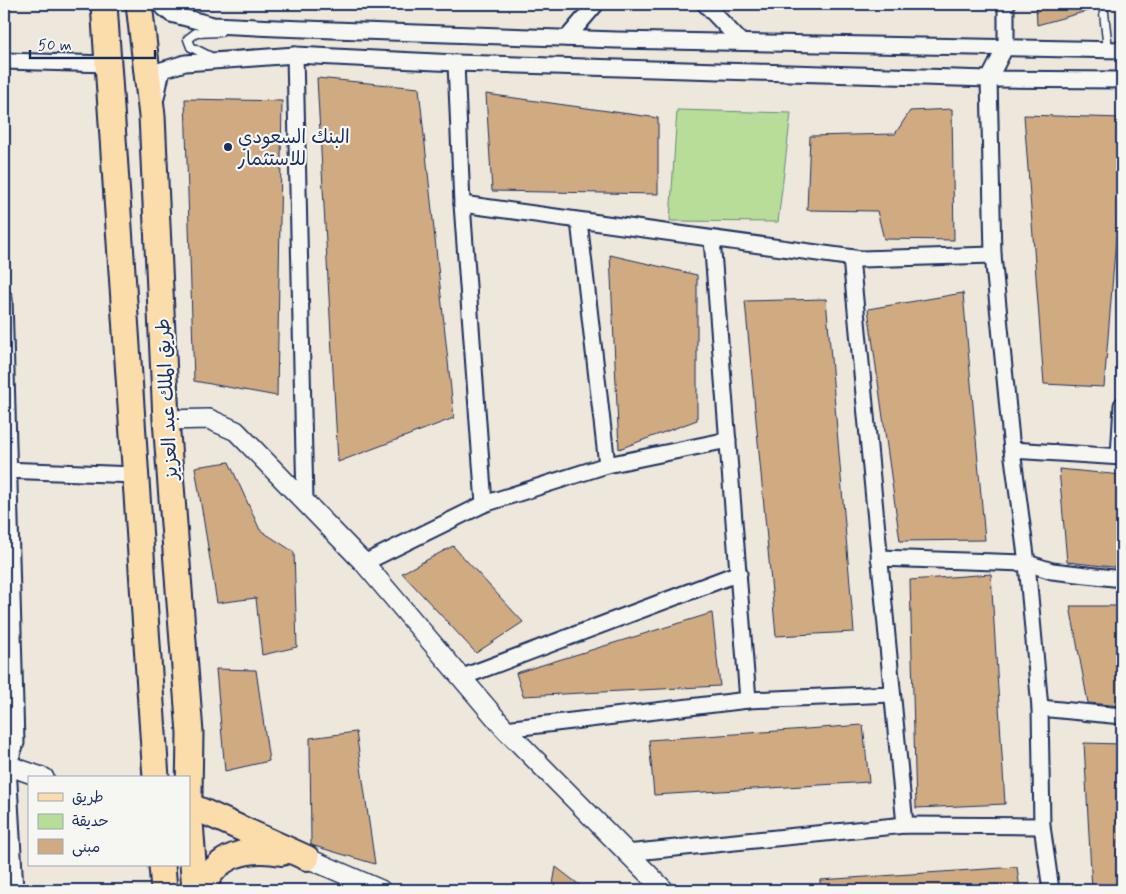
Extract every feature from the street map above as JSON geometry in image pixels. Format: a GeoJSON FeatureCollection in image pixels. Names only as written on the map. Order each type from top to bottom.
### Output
{"type":"FeatureCollection","features":[{"type":"Feature","properties":{"kind":"highway","name":"طريق الملك عبد العزيز"},"geometry":{"type":"LineString","coordinates":[[104,4],[156,776]]}},
{"type":"Feature","properties":{"kind":"highway","name":"طريق الملك عبد العزيز"},"geometry":{"type":"LineString","coordinates":[[139,4],[152,116],[166,420],[190,733],[189,776]]}},
{"type":"Feature","properties":{"kind":"highway"},"geometry":{"type":"LineString","coordinates":[[190,821],[195,890]]}},
{"type":"Feature","properties":{"kind":"highway"},"geometry":{"type":"LineString","coordinates":[[162,866],[164,890]]}},
{"type":"Feature","properties":{"kind":"main road"},"geometry":{"type":"LineString","coordinates":[[190,807],[307,858]]}},
{"type":"Feature","properties":{"kind":"main road"},"geometry":{"type":"LineString","coordinates":[[203,890],[206,880],[220,863],[239,853],[267,850],[307,858]]}},
{"type":"Feature","properties":{"kind":"street"},"geometry":{"type":"LineString","coordinates":[[159,4],[171,14],[213,25],[567,38],[1006,46],[1115,50]]}},
{"type":"Feature","properties":{"kind":"street"},"geometry":{"type":"LineString","coordinates":[[567,38],[596,4]]}},
{"type":"Feature","properties":{"kind":"street"},"geometry":{"type":"LineString","coordinates":[[705,4],[740,42]]}},
{"type":"Feature","properties":{"kind":"street"},"geometry":{"type":"LineString","coordinates":[[1006,4],[1006,46],[989,79],[994,256],[1012,450],[1027,563],[1040,708],[1042,826],[1051,890]]}},
{"type":"Feature","properties":{"kind":"street"},"geometry":{"type":"LineString","coordinates":[[152,116],[162,70],[185,63],[295,54],[456,63],[989,79],[1122,80]]}},
{"type":"Feature","properties":{"kind":"street"},"geometry":{"type":"LineString","coordinates":[[295,54],[305,501]]}},
{"type":"Feature","properties":{"kind":"street"},"geometry":{"type":"LineString","coordinates":[[4,61],[108,64]]}},
{"type":"Feature","properties":{"kind":"street"},"geometry":{"type":"LineString","coordinates":[[456,63],[462,204],[484,504]]}},
{"type":"Feature","properties":{"kind":"street"},"geometry":{"type":"LineString","coordinates":[[462,204],[850,258],[994,256]]}},
{"type":"Feature","properties":{"kind":"street"},"geometry":{"type":"LineString","coordinates":[[579,221],[607,465]]}},
{"type":"Feature","properties":{"kind":"street"},"geometry":{"type":"LineString","coordinates":[[712,239],[748,700]]}},
{"type":"Feature","properties":{"kind":"street"},"geometry":{"type":"LineString","coordinates":[[850,258],[904,825]]}},
{"type":"Feature","properties":{"kind":"street"},"geometry":{"type":"LineString","coordinates":[[4,298],[6,470],[16,743],[6,765],[15,890]]}},
{"type":"Feature","properties":{"kind":"street"},"geometry":{"type":"LineString","coordinates":[[1012,450],[1120,457],[1122,405]]}},
{"type":"Feature","properties":{"kind":"street"},"geometry":{"type":"LineString","coordinates":[[166,420],[209,419],[236,432],[364,563],[505,729],[664,890]]}},
{"type":"Feature","properties":{"kind":"street"},"geometry":{"type":"LineString","coordinates":[[364,563],[484,504],[607,465],[728,440]]}},
{"type":"Feature","properties":{"kind":"street"},"geometry":{"type":"LineString","coordinates":[[6,470],[135,476]]}},
{"type":"Feature","properties":{"kind":"street"},"geometry":{"type":"LineString","coordinates":[[879,558],[1027,563],[1052,570],[1122,579]]}},
{"type":"Feature","properties":{"kind":"street"},"geometry":{"type":"LineString","coordinates":[[460,678],[738,573]]}},
{"type":"Feature","properties":{"kind":"street"},"geometry":{"type":"LineString","coordinates":[[505,729],[748,700],[892,694]]}},
{"type":"Feature","properties":{"kind":"street"},"geometry":{"type":"LineString","coordinates":[[1040,708],[1122,716]]}},
{"type":"Feature","properties":{"kind":"street"},"geometry":{"type":"LineString","coordinates":[[6,765],[38,776]]}},
{"type":"Feature","properties":{"kind":"street"},"geometry":{"type":"LineString","coordinates":[[626,853],[904,825],[1042,826]]}},
{"type":"Feature","properties":{"kind":"street"},"geometry":{"type":"LineString","coordinates":[[626,853],[653,890]]}},
{"type":"Feature","properties":{"kind":"street"},"geometry":{"type":"LineString","coordinates":[[307,858],[381,890]]}},
{"type":"Feature","properties":{"kind":"lane"},"geometry":{"type":"LineString","coordinates":[[1103,4],[1115,50]]}},
{"type":"Feature","properties":{"kind":"lane"},"geometry":{"type":"LineString","coordinates":[[220,60],[191,48],[188,39],[196,33],[277,28]]}},
{"type":"Feature","properties":{"kind":"green space"},"geometry":{"type":"Polygon","coordinates":[[[677,110],[791,113],[778,222],[670,221],[677,110]]]}},
{"type":"Feature","properties":{"kind":"building"},"geometry":{"type":"Polygon","coordinates":[[[1036,4],[1097,4],[1098,8],[1037,25],[1036,4]]]}},
{"type":"Feature","properties":{"kind":"building"},"geometry":{"type":"Polygon","coordinates":[[[317,78],[419,88],[454,418],[338,462],[317,78]]]}},
{"type":"Feature","properties":{"kind":"building"},"geometry":{"type":"Polygon","coordinates":[[[486,94],[658,118],[658,194],[492,191],[486,94]]]}},
{"type":"Feature","properties":{"kind":"building"},"geometry":{"type":"Polygon","coordinates":[[[185,99],[282,101],[277,396],[194,381],[185,99]]]}},
{"type":"Feature","properties":{"kind":"building"},"geometry":{"type":"Polygon","coordinates":[[[952,109],[954,240],[884,239],[877,211],[807,210],[810,136],[895,134],[910,111],[952,109]]]}},
{"type":"Feature","properties":{"kind":"building"},"geometry":{"type":"Polygon","coordinates":[[[1024,115],[1122,118],[1122,163],[1104,387],[1044,384],[1024,115]]]}},
{"type":"Feature","properties":{"kind":"building"},"geometry":{"type":"Polygon","coordinates":[[[610,255],[697,275],[697,420],[619,449],[610,255]]]}},
{"type":"Feature","properties":{"kind":"building"},"geometry":{"type":"Polygon","coordinates":[[[963,293],[985,540],[900,541],[868,309],[963,293]]]}},
{"type":"Feature","properties":{"kind":"building"},"geometry":{"type":"Polygon","coordinates":[[[826,299],[854,632],[776,636],[745,301],[826,299]]]}},
{"type":"Feature","properties":{"kind":"building"},"geometry":{"type":"Polygon","coordinates":[[[229,462],[260,530],[294,552],[297,647],[262,655],[256,598],[217,603],[195,467],[229,462]]]}},
{"type":"Feature","properties":{"kind":"building"},"geometry":{"type":"Polygon","coordinates":[[[1059,469],[1122,475],[1122,568],[1067,562],[1059,469]]]}},
{"type":"Feature","properties":{"kind":"building"},"geometry":{"type":"Polygon","coordinates":[[[453,546],[523,622],[476,653],[402,573],[453,546]]]}},
{"type":"Feature","properties":{"kind":"building"},"geometry":{"type":"Polygon","coordinates":[[[991,574],[1005,804],[916,808],[910,580],[991,574]]]}},
{"type":"Feature","properties":{"kind":"building"},"geometry":{"type":"Polygon","coordinates":[[[1070,606],[1122,606],[1122,706],[1088,703],[1070,606]]]}},
{"type":"Feature","properties":{"kind":"building"},"geometry":{"type":"Polygon","coordinates":[[[712,613],[720,686],[523,696],[516,673],[712,613]]]}},
{"type":"Feature","properties":{"kind":"building"},"geometry":{"type":"Polygon","coordinates":[[[216,669],[256,670],[269,761],[225,771],[216,669]]]}},
{"type":"Feature","properties":{"kind":"building"},"geometry":{"type":"Polygon","coordinates":[[[863,725],[869,782],[654,795],[649,740],[863,725]]]}},
{"type":"Feature","properties":{"kind":"building"},"geometry":{"type":"Polygon","coordinates":[[[356,732],[375,864],[311,845],[310,738],[356,732]]]}},
{"type":"Feature","properties":{"kind":"building"},"geometry":{"type":"Polygon","coordinates":[[[1084,743],[1122,744],[1122,890],[1092,890],[1084,743]]]}},
{"type":"Feature","properties":{"kind":"building"},"geometry":{"type":"Polygon","coordinates":[[[556,867],[586,890],[552,890],[556,867]]]}},
{"type":"Feature","properties":{"kind":"building"},"geometry":{"type":"Polygon","coordinates":[[[1017,867],[1020,890],[820,890],[820,880],[1017,867]]]}},
{"type":"Feature","properties":{"kind":"place","name":"البنك السعودي للاستثمار"},"geometry":{"type":"Point","coordinates":[228,147]}}]}
